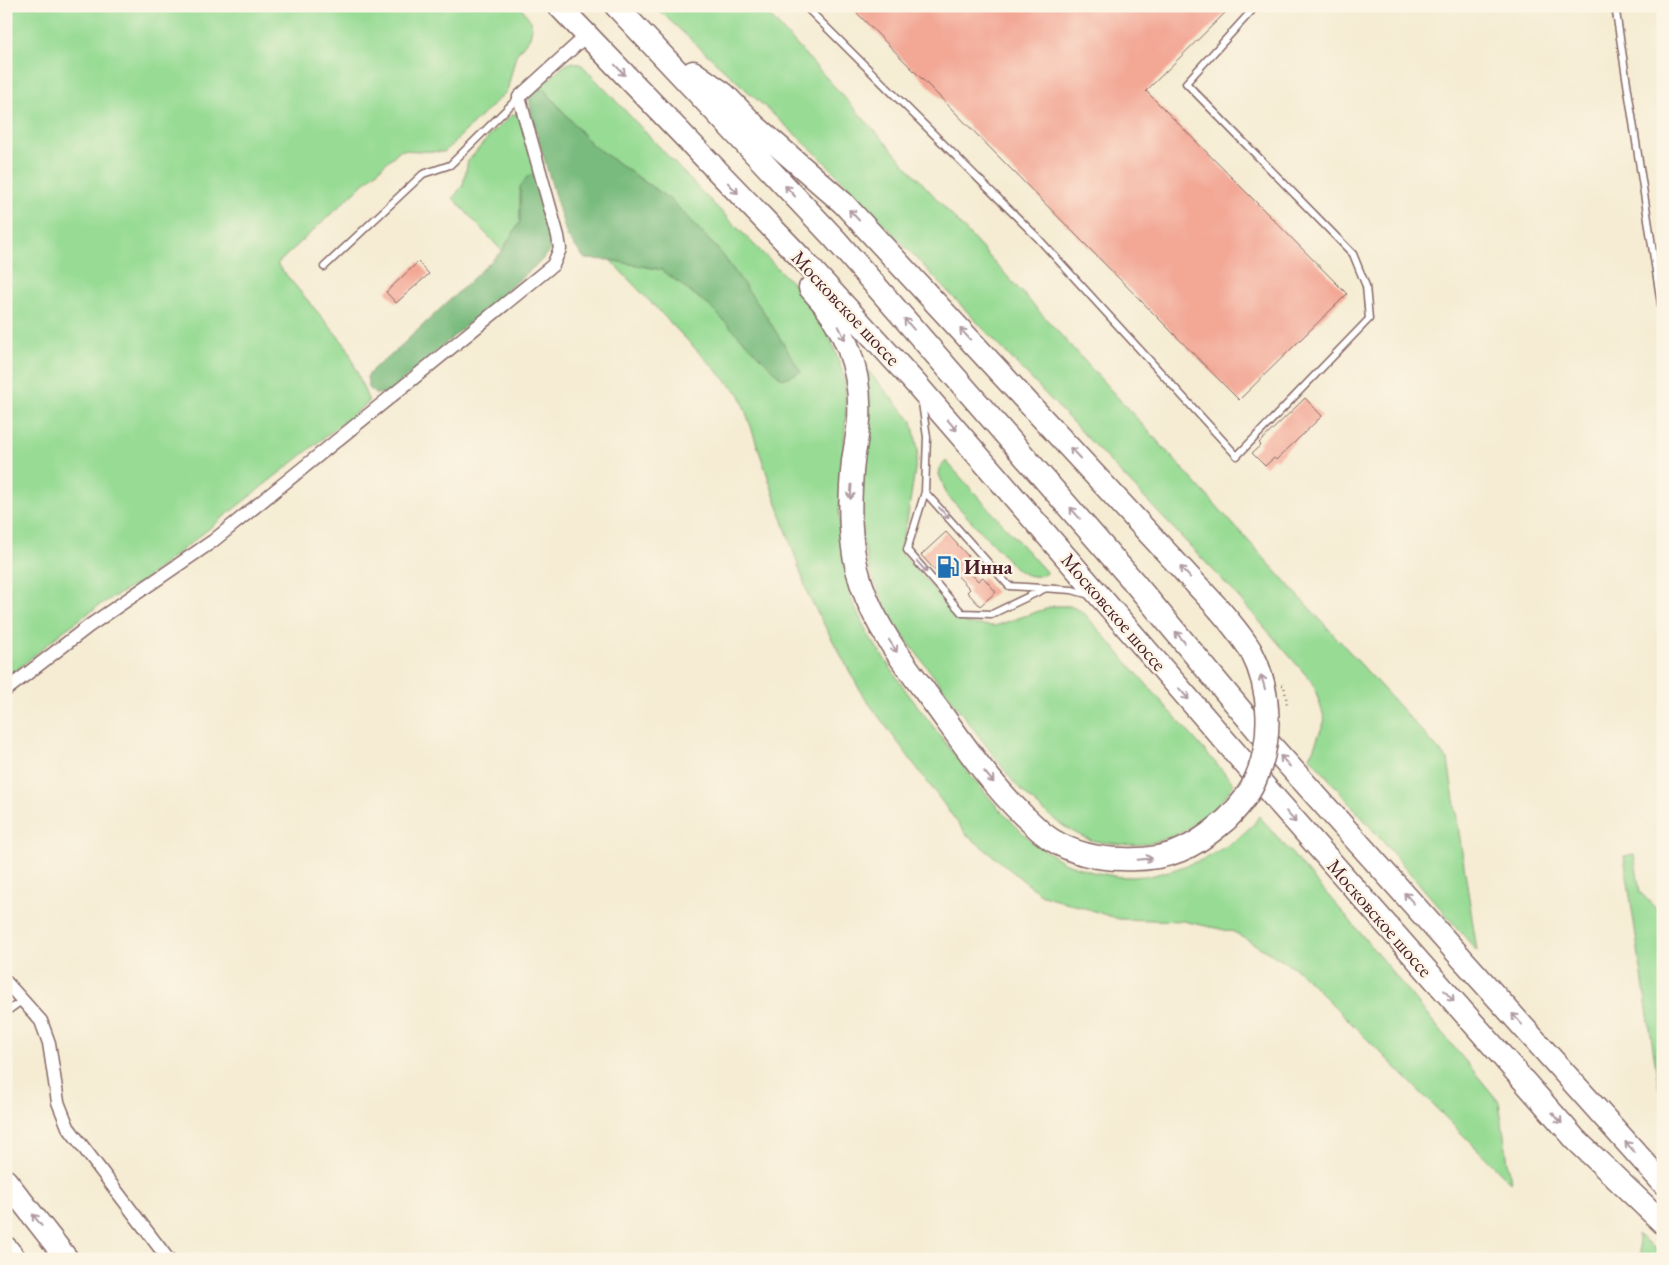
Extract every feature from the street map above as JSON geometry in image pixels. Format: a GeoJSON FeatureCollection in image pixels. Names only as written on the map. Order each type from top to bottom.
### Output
{"type":"FeatureCollection","features":[{"type":"Feature","properties":{"kind":"highway","name":"Московское шоссе"},"geometry":{"type":"LineString","coordinates":[[559,6],[839,298],[917,385],[1275,800],[1576,1140],[1663,1223]]}},
{"type":"Feature","properties":{"kind":"highway","name":"Московское шоссе"},"geometry":{"type":"LineString","coordinates":[[616,6],[835,239],[1133,580],[1259,732],[1663,1183]]}},
{"type":"Feature","properties":{"kind":"highway"},"geometry":{"type":"LineString","coordinates":[[651,42],[724,94],[754,125],[843,203],[1237,630],[1250,651],[1261,675],[1266,692],[1265,746],[1256,779],[1239,807],[1210,834],[1194,845],[1173,854],[1150,859],[1096,857],[1074,851],[1052,840],[1010,802],[985,774],[896,651],[881,627],[862,584],[851,537],[850,508],[853,462],[859,419],[859,394],[850,350],[837,322],[821,299],[783,259],[753,209]]}},
{"type":"Feature","properties":{"kind":"highway"},"geometry":{"type":"LineString","coordinates":[[6,1181],[67,1259]]}},
{"type":"Feature","properties":{"kind":"highway"},"geometry":{"type":"LineString","coordinates":[[6,1248],[15,1259]]}},
{"type":"Feature","properties":{"kind":"street"},"geometry":{"type":"LineString","coordinates":[[6,690],[89,626],[213,541],[553,265],[560,249],[558,236],[519,97],[587,35]]}},
{"type":"Feature","properties":{"kind":"street"},"geometry":{"type":"LineString","coordinates":[[6,982],[41,1021],[49,1043],[58,1102],[68,1127],[168,1259]]}},
{"type":"Feature","properties":{"kind":"lane"},"geometry":{"type":"LineString","coordinates":[[806,6],[1037,237],[1237,456],[1369,319],[1366,286],[1352,254],[1186,83],[1256,6]]}},
{"type":"Feature","properties":{"kind":"lane"},"geometry":{"type":"LineString","coordinates":[[1617,6],[1616,12],[1663,317]]}},
{"type":"Feature","properties":{"kind":"lane"},"geometry":{"type":"LineString","coordinates":[[324,267],[423,174],[450,165],[519,97]]}},
{"type":"Feature","properties":{"kind":"lane"},"geometry":{"type":"LineString","coordinates":[[917,385],[924,413],[927,437],[925,492],[907,550],[962,613],[992,614],[1044,589]]}},
{"type":"Feature","properties":{"kind":"lane"},"geometry":{"type":"LineString","coordinates":[[925,492],[1009,586],[1072,590],[1093,596],[1106,603]]}},
{"type":"Feature","properties":{"kind":"lane"},"geometry":{"type":"LineString","coordinates":[[6,1012],[23,1000]]}},
{"type":"Feature","properties":{"kind":"green space"},"geometry":{"type":"Polygon","coordinates":[[[6,6],[520,6],[531,21],[532,28],[530,37],[516,55],[507,91],[444,152],[400,150],[277,264],[347,347],[369,402],[144,580],[101,604],[62,632],[6,679],[6,6]]]}},
{"type":"Feature","properties":{"kind":"green space"},"geometry":{"type":"Polygon","coordinates":[[[654,6],[761,6],[1448,760],[1477,951],[1310,757],[1325,720],[1313,683],[1232,590],[820,157],[654,6]]]}},
{"type":"Feature","properties":{"kind":"green space"},"geometry":{"type":"Polygon","coordinates":[[[573,62],[582,65],[699,189],[798,289],[832,342],[845,380],[846,415],[839,511],[843,556],[852,601],[867,633],[906,691],[971,776],[1001,811],[1031,841],[1063,862],[1092,872],[1121,877],[1150,876],[1204,859],[1235,841],[1254,824],[1259,816],[1347,917],[1499,1102],[1511,1183],[1298,970],[1234,932],[1183,921],[1119,919],[1040,894],[966,834],[862,694],[809,597],[740,395],[610,260],[662,270],[708,305],[782,379],[800,371],[763,311],[722,254],[672,201],[592,145],[541,86],[565,65],[573,62]]]}},
{"type":"Feature","properties":{"kind":"green space"},"geometry":{"type":"Polygon","coordinates":[[[541,86],[592,145],[672,201],[722,254],[763,311],[801,372],[782,379],[708,305],[662,270],[610,260],[585,259],[567,236],[532,117],[529,96],[541,86]]]}},
{"type":"Feature","properties":{"kind":"green space"},"geometry":{"type":"Polygon","coordinates":[[[520,113],[536,178],[520,187],[520,222],[502,251],[453,198],[463,185],[468,161],[492,133],[512,115],[520,113]]]}},
{"type":"Feature","properties":{"kind":"green space"},"geometry":{"type":"Polygon","coordinates":[[[531,174],[536,178],[553,237],[551,249],[542,260],[388,393],[375,394],[369,388],[367,377],[374,368],[389,357],[502,251],[520,222],[520,187],[531,174]]]}},
{"type":"Feature","properties":{"kind":"green space"},"geometry":{"type":"Polygon","coordinates":[[[868,371],[912,421],[918,450],[907,521],[899,551],[967,624],[995,626],[1054,606],[1070,606],[1083,612],[1234,784],[1211,812],[1197,823],[1165,839],[1129,845],[1091,840],[1058,822],[1015,784],[890,618],[870,571],[862,539],[859,501],[868,371]]]}},
{"type":"Feature","properties":{"kind":"green space"},"geometry":{"type":"Polygon","coordinates":[[[946,461],[1047,573],[1031,576],[1016,569],[947,495],[939,474],[940,468],[946,461]]]}},
{"type":"Feature","properties":{"kind":"green space"},"geometry":{"type":"Polygon","coordinates":[[[1634,854],[1640,892],[1663,916],[1663,1115],[1624,856],[1634,854]]]}},
{"type":"Feature","properties":{"kind":"green space"},"geometry":{"type":"Polygon","coordinates":[[[1637,1234],[1663,1255],[1663,1259],[1644,1259],[1641,1256],[1637,1234]]]}},
{"type":"Feature","properties":{"kind":"building"},"geometry":{"type":"Polygon","coordinates":[[[850,6],[1232,6],[1146,91],[1347,294],[1239,400],[850,6]]]}},
{"type":"Feature","properties":{"kind":"building"},"geometry":{"type":"Polygon","coordinates":[[[418,262],[429,274],[396,303],[386,292],[418,262]]]}},
{"type":"Feature","properties":{"kind":"building"},"geometry":{"type":"Polygon","coordinates":[[[1305,398],[1322,416],[1276,460],[1274,458],[1265,466],[1252,453],[1261,445],[1259,443],[1305,398]]]}},
{"type":"Feature","properties":{"kind":"building","name":"Инна"},"geometry":{"type":"Polygon","coordinates":[[[946,532],[968,556],[961,563],[978,581],[983,577],[996,592],[980,606],[967,592],[970,589],[952,570],[943,579],[921,555],[946,532]]]}},
{"type":"Feature","properties":{"kind":"place","name":"Инна"},"geometry":{"type":"Point","coordinates":[948,567]}}]}
